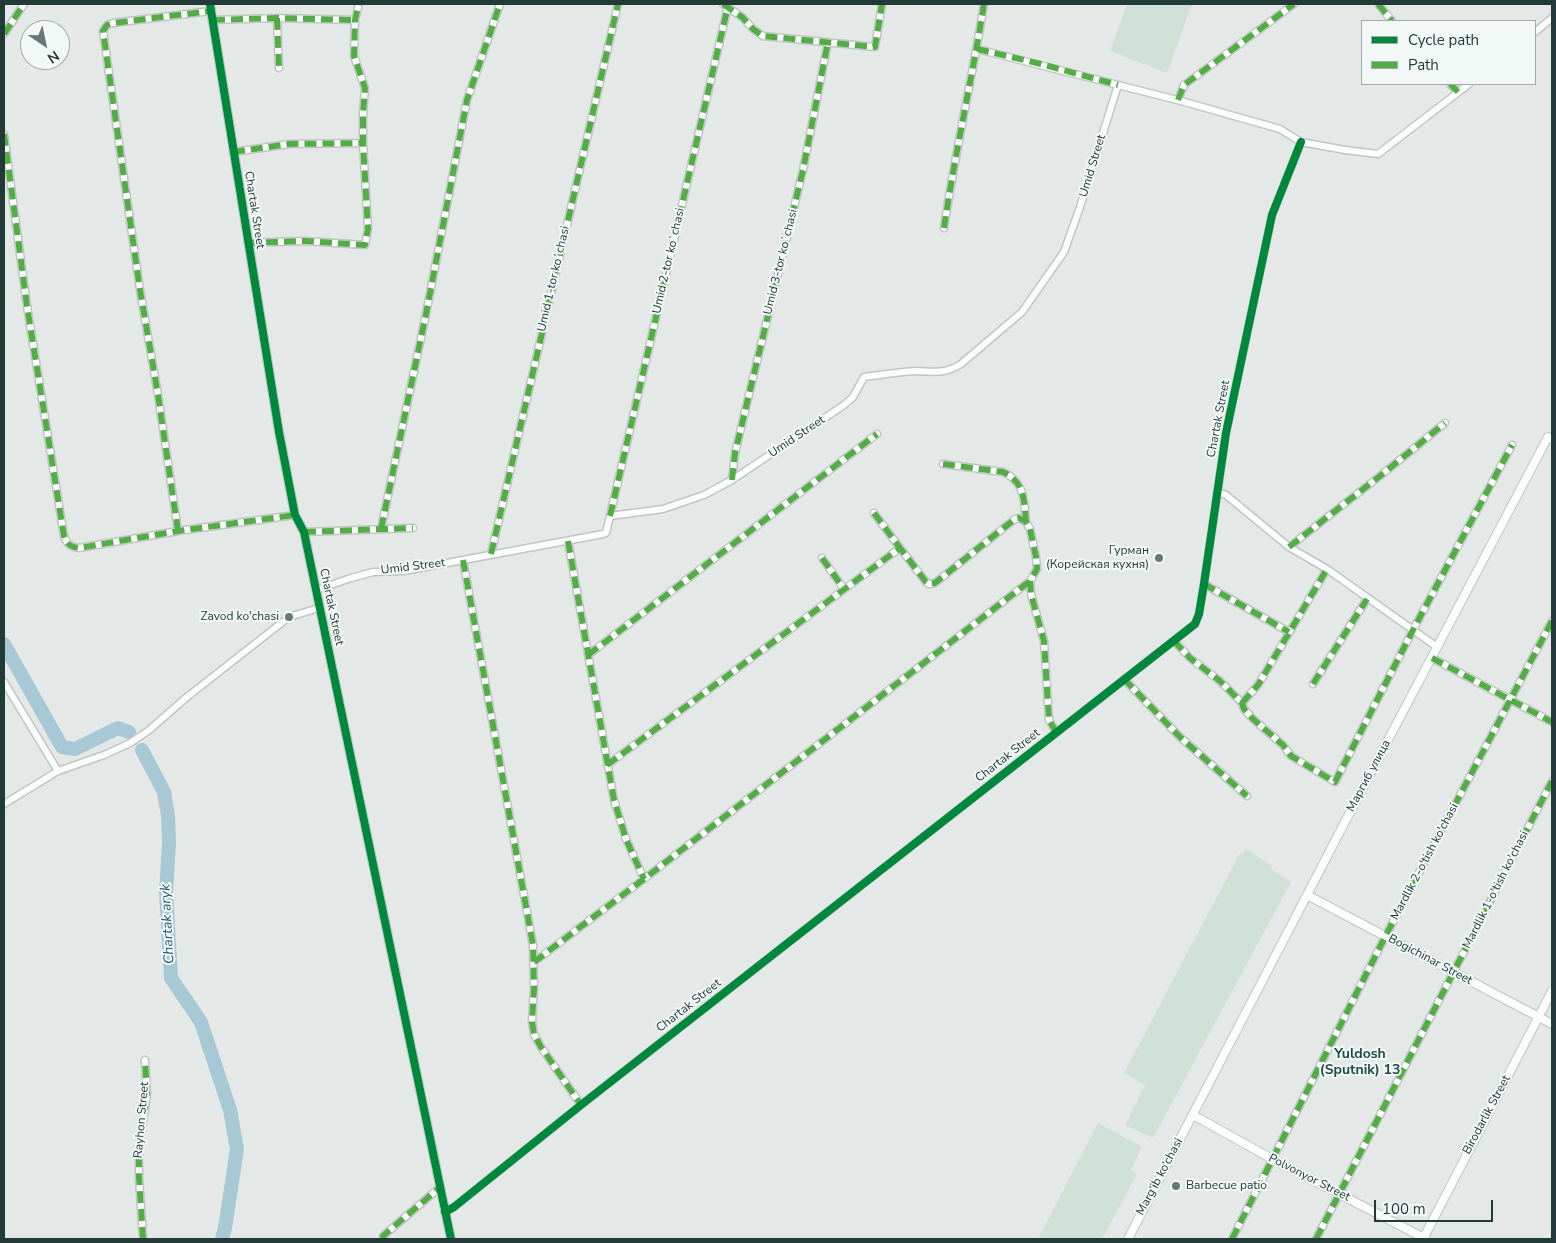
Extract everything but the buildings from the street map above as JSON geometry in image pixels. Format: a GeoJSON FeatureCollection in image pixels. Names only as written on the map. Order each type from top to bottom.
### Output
{"type":"FeatureCollection","features":[{"type":"Feature","properties":{"kind":"street"},"geometry":{"type":"LineString","coordinates":[[4,34],[24,4]]}},
{"type":"Feature","properties":{"kind":"street"},"geometry":{"type":"LineString","coordinates":[[248,244],[305,241],[365,245],[368,229],[363,144],[365,88],[354,56],[355,20],[359,4]]}},
{"type":"Feature","properties":{"kind":"street"},"geometry":{"type":"LineString","coordinates":[[381,529],[426,314],[467,100],[500,4]]}},
{"type":"Feature","properties":{"kind":"street","name":"Umid 1-tor koʻchasi"},"geometry":{"type":"LineString","coordinates":[[491,554],[618,4]]}},
{"type":"Feature","properties":{"kind":"street"},"geometry":{"type":"LineString","coordinates":[[725,5],[742,17],[757,34],[763,36],[875,47],[882,4]]}},
{"type":"Feature","properties":{"kind":"street"},"geometry":{"type":"LineString","coordinates":[[944,228],[984,4]]}},
{"type":"Feature","properties":{"kind":"street"},"geometry":{"type":"LineString","coordinates":[[1178,100],[1184,85],[1294,4]]}},
{"type":"Feature","properties":{"kind":"street"},"geometry":{"type":"LineString","coordinates":[[1378,4],[1391,20]]}},
{"type":"Feature","properties":{"kind":"street","name":"Umid 2-tor koʻchasi"},"geometry":{"type":"LineString","coordinates":[[610,516],[725,5]]}},
{"type":"Feature","properties":{"kind":"street"},"geometry":{"type":"LineString","coordinates":[[178,531],[140,290],[103,31],[107,25],[113,23],[210,8]]}},
{"type":"Feature","properties":{"kind":"street","name":"Chartak Street"},"geometry":{"type":"LineString","coordinates":[[210,8],[290,494],[296,515],[304,532],[450,1239]]}},
{"type":"Feature","properties":{"kind":"street"},"geometry":{"type":"LineString","coordinates":[[213,20],[277,18],[355,20]]}},
{"type":"Feature","properties":{"kind":"street"},"geometry":{"type":"LineString","coordinates":[[277,18],[279,68]]}},
{"type":"Feature","properties":{"kind":"street"},"geometry":{"type":"LineString","coordinates":[[1536,31],[1552,18]]}},
{"type":"Feature","properties":{"kind":"street","name":"Umid 3-tor koʻchasi"},"geometry":{"type":"LineString","coordinates":[[732,480],[735,454],[803,170],[828,42]]}},
{"type":"Feature","properties":{"kind":"street"},"geometry":{"type":"LineString","coordinates":[[977,49],[1178,100],[1280,129],[1301,142],[1378,154],[1468,85]]}},
{"type":"Feature","properties":{"kind":"street","name":"Umid Street"},"geometry":{"type":"LineString","coordinates":[[316,590],[374,572],[404,571],[605,534],[610,516],[663,508],[704,495],[732,480],[844,405],[852,397],[864,377],[915,372],[939,372],[951,370],[961,364],[1022,312],[1064,252],[1118,85]]}},
{"type":"Feature","properties":{"kind":"street"},"geometry":{"type":"LineString","coordinates":[[1451,85],[1458,92]]}},
{"type":"Feature","properties":{"kind":"street"},"geometry":{"type":"LineString","coordinates":[[4,134],[27,306],[64,536],[67,542],[72,547],[79,548],[178,531],[296,515]]}},
{"type":"Feature","properties":{"kind":"street","name":"Chartak Street"},"geometry":{"type":"LineString","coordinates":[[445,1212],[454,1207],[1056,732],[1189,630],[1197,620],[1226,433],[1272,216],[1301,142]]}},
{"type":"Feature","properties":{"kind":"street"},"geometry":{"type":"LineString","coordinates":[[233,152],[289,144],[363,144]]}},
{"type":"Feature","properties":{"kind":"street"},"geometry":{"type":"LineString","coordinates":[[1289,547],[1359,493],[1445,422]]}},
{"type":"Feature","properties":{"kind":"street"},"geometry":{"type":"LineString","coordinates":[[588,655],[877,434]]}},
{"type":"Feature","properties":{"kind":"street","name":"Маргиб улица"},"geometry":{"type":"LineString","coordinates":[[1193,1115],[1437,647],[1550,438]]}},
{"type":"Feature","properties":{"kind":"street"},"geometry":{"type":"LineString","coordinates":[[1174,641],[1190,658],[1242,703],[1244,709],[1253,720],[1283,745],[1291,756],[1334,782],[1512,445]]}},
{"type":"Feature","properties":{"kind":"street"},"geometry":{"type":"LineString","coordinates":[[534,962],[1030,581],[1036,573],[1037,566],[1030,529],[1026,522],[1022,490],[1012,476],[1003,472],[943,464]]}},
{"type":"Feature","properties":{"kind":"street"},"geometry":{"type":"LineString","coordinates":[[1217,492],[1226,495],[1289,547],[1327,569],[1437,647]]}},
{"type":"Feature","properties":{"kind":"street"},"geometry":{"type":"LineString","coordinates":[[874,513],[929,584],[935,583],[1015,519],[1022,519],[1026,522]]}},
{"type":"Feature","properties":{"kind":"street"},"geometry":{"type":"LineString","coordinates":[[304,532],[413,528]]}},
{"type":"Feature","properties":{"kind":"street"},"geometry":{"type":"LineString","coordinates":[[568,541],[614,800],[626,839],[644,879]]}},
{"type":"Feature","properties":{"kind":"street"},"geometry":{"type":"LineString","coordinates":[[607,765],[900,548]]}},
{"type":"Feature","properties":{"kind":"street"},"geometry":{"type":"LineString","coordinates":[[822,558],[844,589]]}},
{"type":"Feature","properties":{"kind":"street"},"geometry":{"type":"LineString","coordinates":[[462,560],[533,945],[532,1022],[534,1034],[581,1105]]}},
{"type":"Feature","properties":{"kind":"street"},"geometry":{"type":"LineString","coordinates":[[1242,703],[1258,685],[1327,569]]}},
{"type":"Feature","properties":{"kind":"street"},"geometry":{"type":"LineString","coordinates":[[1030,581],[1031,594],[1044,641],[1050,720],[1056,732]]}},
{"type":"Feature","properties":{"kind":"street"},"geometry":{"type":"LineString","coordinates":[[1204,584],[1289,632]]}},
{"type":"Feature","properties":{"kind":"street"},"geometry":{"type":"LineString","coordinates":[[1313,684],[1368,599]]}},
{"type":"Feature","properties":{"kind":"street"},"geometry":{"type":"LineString","coordinates":[[4,804],[58,771],[104,755],[130,743],[148,731],[187,697],[289,617],[319,608]]}},
{"type":"Feature","properties":{"kind":"street","name":"Mardlik 2-o'tish ko'chasi"},"geometry":{"type":"LineString","coordinates":[[1232,1239],[1274,1160],[1385,937],[1552,621]]}},
{"type":"Feature","properties":{"kind":"street"},"geometry":{"type":"LineString","coordinates":[[1432,658],[1552,722]]}},
{"type":"Feature","properties":{"kind":"street"},"geometry":{"type":"LineString","coordinates":[[1124,679],[1180,737],[1247,796]]}},
{"type":"Feature","properties":{"kind":"street"},"geometry":{"type":"LineString","coordinates":[[4,682],[58,771]]}},
{"type":"Feature","properties":{"kind":"street","name":"Mardlik 1-o'tish ko'chasi"},"geometry":{"type":"LineString","coordinates":[[1316,1239],[1552,781]]}},
{"type":"Feature","properties":{"kind":"street","name":"Bogichinar Street"},"geometry":{"type":"LineString","coordinates":[[1307,895],[1552,1024]]}},
{"type":"Feature","properties":{"kind":"street","name":"Birodarlik Street"},"geometry":{"type":"LineString","coordinates":[[1424,1239],[1552,991]]}},
{"type":"Feature","properties":{"kind":"street","name":"Rayhon Street"},"geometry":{"type":"LineString","coordinates":[[143,1239],[139,1148],[147,1094],[145,1060]]}},
{"type":"Feature","properties":{"kind":"street","name":"Polvonyor Street"},"geometry":{"type":"LineString","coordinates":[[1193,1115],[1424,1239]]}},
{"type":"Feature","properties":{"kind":"street","name":"Marg‘ib ko‘chasi"},"geometry":{"type":"LineString","coordinates":[[1128,1239],[1193,1115]]}},
{"type":"Feature","properties":{"kind":"street"},"geometry":{"type":"LineString","coordinates":[[384,1239],[383,1236],[439,1188]]}},
{"type":"Feature","properties":{"kind":"green space"},"geometry":{"type":"Polygon","coordinates":[[[1127,4],[1192,4],[1167,73],[1110,51],[1127,4]]]}},
{"type":"Feature","properties":{"kind":"green space"},"geometry":{"type":"Polygon","coordinates":[[[1246,849],[1272,866],[1271,869],[1291,882],[1153,1138],[1125,1125],[1145,1085],[1124,1073],[1240,853],[1243,854],[1246,849]]]}},
{"type":"Feature","properties":{"kind":"green space"},"geometry":{"type":"Polygon","coordinates":[[[1098,1123],[1142,1147],[1131,1170],[1137,1174],[1102,1239],[1038,1239],[1098,1123]]]}},
{"type":"Feature","properties":{"kind":"waterway","name":"Chartak aryk"},"geometry":{"type":"LineString","coordinates":[[4,644],[62,747],[75,749],[118,728],[129,732]]}},
{"type":"Feature","properties":{"kind":"waterway","name":"Chartak aryk"},"geometry":{"type":"LineString","coordinates":[[142,750],[164,792],[168,816],[169,843],[166,892],[171,978],[201,1022],[230,1110],[237,1149],[222,1239]]}},
{"type":"Feature","properties":{"kind":"marked path"},"geometry":{"type":"LineString","coordinates":[[4,34],[24,4]]}},
{"type":"Feature","properties":{"kind":"marked path"},"geometry":{"type":"LineString","coordinates":[[248,243],[305,241],[365,245],[368,229],[363,143],[365,88],[354,56],[355,20],[359,4]]}},
{"type":"Feature","properties":{"kind":"marked path"},"geometry":{"type":"LineString","coordinates":[[381,529],[426,314],[467,100],[500,4]]}},
{"type":"Feature","properties":{"kind":"marked path"},"geometry":{"type":"LineString","coordinates":[[491,554],[618,4]]}},
{"type":"Feature","properties":{"kind":"marked path"},"geometry":{"type":"LineString","coordinates":[[723,4],[742,17],[753,29],[763,36],[875,47],[882,4]]}},
{"type":"Feature","properties":{"kind":"marked path"},"geometry":{"type":"LineString","coordinates":[[944,228],[984,4]]}},
{"type":"Feature","properties":{"kind":"marked path"},"geometry":{"type":"LineString","coordinates":[[1178,100],[1184,85],[1294,4]]}},
{"type":"Feature","properties":{"kind":"marked path"},"geometry":{"type":"LineString","coordinates":[[1378,4],[1391,20]]}},
{"type":"Feature","properties":{"kind":"marked path"},"geometry":{"type":"LineString","coordinates":[[610,516],[728,6]]}},
{"type":"Feature","properties":{"kind":"marked path"},"geometry":{"type":"LineString","coordinates":[[178,531],[140,290],[103,31],[107,25],[113,23],[211,11]]}},
{"type":"Feature","properties":{"kind":"marked path"},"geometry":{"type":"LineString","coordinates":[[277,18],[279,68]]}},
{"type":"Feature","properties":{"kind":"marked path"},"geometry":{"type":"LineString","coordinates":[[213,20],[277,18],[355,20]]}},
{"type":"Feature","properties":{"kind":"marked path"},"geometry":{"type":"LineString","coordinates":[[732,480],[735,453],[803,170],[828,42]]}},
{"type":"Feature","properties":{"kind":"marked path"},"geometry":{"type":"LineString","coordinates":[[977,49],[1118,85]]}},
{"type":"Feature","properties":{"kind":"marked path"},"geometry":{"type":"LineString","coordinates":[[1451,85],[1458,92]]}},
{"type":"Feature","properties":{"kind":"marked path"},"geometry":{"type":"LineString","coordinates":[[4,134],[27,306],[64,536],[68,543],[79,548],[178,531],[295,515]]}},
{"type":"Feature","properties":{"kind":"marked path"},"geometry":{"type":"LineString","coordinates":[[233,152],[289,144],[363,143]]}},
{"type":"Feature","properties":{"kind":"marked path"},"geometry":{"type":"LineString","coordinates":[[1289,547],[1445,423]]}},
{"type":"Feature","properties":{"kind":"marked path"},"geometry":{"type":"LineString","coordinates":[[588,655],[877,434]]}},
{"type":"Feature","properties":{"kind":"marked path"},"geometry":{"type":"LineString","coordinates":[[1174,641],[1190,658],[1220,681],[1242,703],[1244,709],[1253,719],[1283,745],[1291,756],[1335,782],[1413,630],[1512,445]]}},
{"type":"Feature","properties":{"kind":"marked path"},"geometry":{"type":"LineString","coordinates":[[943,464],[1003,472],[1010,476],[1016,481],[1022,492],[1026,522]]}},
{"type":"Feature","properties":{"kind":"marked path"},"geometry":{"type":"LineString","coordinates":[[874,513],[900,548]]}},
{"type":"Feature","properties":{"kind":"marked path"},"geometry":{"type":"LineString","coordinates":[[607,765],[900,548],[926,582],[929,584],[935,583],[1015,519],[1019,518],[1026,522],[1030,529],[1036,557],[1037,569],[1030,581],[1031,594],[1044,641],[1049,720],[1056,732]]}},
{"type":"Feature","properties":{"kind":"marked path"},"geometry":{"type":"LineString","coordinates":[[304,532],[413,528]]}},
{"type":"Feature","properties":{"kind":"marked path"},"geometry":{"type":"LineString","coordinates":[[568,541],[614,800],[626,839],[644,879]]}},
{"type":"Feature","properties":{"kind":"marked path"},"geometry":{"type":"LineString","coordinates":[[822,558],[844,589]]}},
{"type":"Feature","properties":{"kind":"marked path"},"geometry":{"type":"LineString","coordinates":[[463,560],[533,945],[534,989],[532,1022],[534,1034],[581,1105]]}},
{"type":"Feature","properties":{"kind":"marked path"},"geometry":{"type":"LineString","coordinates":[[1242,703],[1258,685],[1327,569]]}},
{"type":"Feature","properties":{"kind":"marked path"},"geometry":{"type":"LineString","coordinates":[[534,962],[1030,581]]}},
{"type":"Feature","properties":{"kind":"marked path"},"geometry":{"type":"LineString","coordinates":[[1204,584],[1289,632]]}},
{"type":"Feature","properties":{"kind":"marked path"},"geometry":{"type":"LineString","coordinates":[[1313,684],[1367,599]]}},
{"type":"Feature","properties":{"kind":"marked path"},"geometry":{"type":"LineString","coordinates":[[1232,1239],[1385,937],[1552,621]]}},
{"type":"Feature","properties":{"kind":"marked path"},"geometry":{"type":"LineString","coordinates":[[1432,658],[1552,722]]}},
{"type":"Feature","properties":{"kind":"marked path"},"geometry":{"type":"LineString","coordinates":[[1124,679],[1180,737],[1247,796]]}},
{"type":"Feature","properties":{"kind":"marked path"},"geometry":{"type":"LineString","coordinates":[[1316,1239],[1552,781]]}},
{"type":"Feature","properties":{"kind":"marked path"},"geometry":{"type":"LineString","coordinates":[[143,1239],[139,1148],[147,1094],[145,1060]]}},
{"type":"Feature","properties":{"kind":"marked path"},"geometry":{"type":"LineString","coordinates":[[384,1239],[383,1236],[439,1188]]}},
{"type":"Feature","properties":{"kind":"cycle path"},"geometry":{"type":"LineString","coordinates":[[210,4],[279,432],[295,515],[304,532],[451,1239]]}},
{"type":"Feature","properties":{"kind":"cycle path"},"geometry":{"type":"LineString","coordinates":[[445,1212],[454,1207],[581,1105],[1195,624],[1199,614],[1204,584],[1226,433],[1272,215],[1301,142]]}},
{"type":"Feature","properties":{"kind":"place","name":"Гурман (Корейская кухня)"},"geometry":{"type":"Point","coordinates":[1159,558]}},
{"type":"Feature","properties":{"kind":"place","name":"Zavod ko'chasi"},"geometry":{"type":"Point","coordinates":[289,617]}},
{"type":"Feature","properties":{"kind":"place","name":"Barbecue patio"},"geometry":{"type":"Point","coordinates":[1176,1186]}},
{"type":"Feature","properties":{"kind":"district","name":"Yuldosh (Sputnik) 13"},"geometry":{"type":"Point","coordinates":[1360,1064]}}]}
